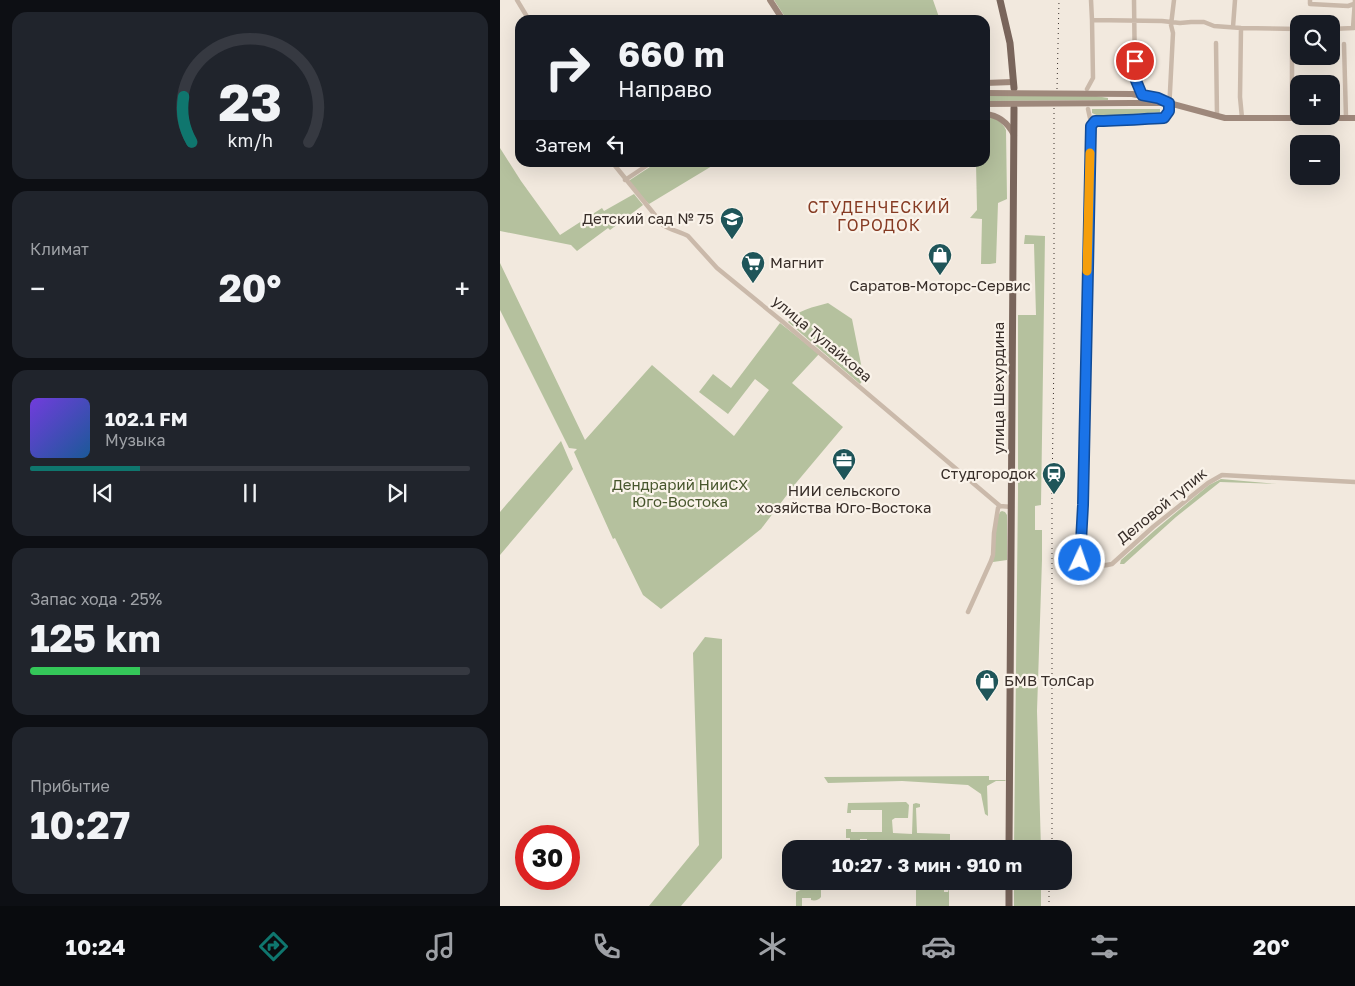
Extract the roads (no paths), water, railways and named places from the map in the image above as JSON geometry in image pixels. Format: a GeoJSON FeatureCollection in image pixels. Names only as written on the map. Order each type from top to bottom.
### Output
{"type":"FeatureCollection","features":[{"type":"Feature","properties":{"kind":"main road"},"geometry":{"type":"LineString","coordinates":[[770,0],[780,15]]}},
{"type":"Feature","properties":{"kind":"main road"},"geometry":{"type":"LineString","coordinates":[[990,84],[1014,86],[1010,43],[1000,0]]}},
{"type":"Feature","properties":{"kind":"main road"},"geometry":{"type":"LineString","coordinates":[[990,93],[1132,94],[1158,98],[1169,103],[1217,116],[1290,118]]}},
{"type":"Feature","properties":{"kind":"main road"},"geometry":{"type":"LineString","coordinates":[[990,104],[1169,103]]}},
{"type":"Feature","properties":{"kind":"main road","name":"улица Шехурдина"},"geometry":{"type":"LineString","coordinates":[[1010,840],[1014,108]]}},
{"type":"Feature","properties":{"kind":"main road"},"geometry":{"type":"LineString","coordinates":[[990,115],[1006,122],[1014,135]]}},
{"type":"Feature","properties":{"kind":"main road"},"geometry":{"type":"LineString","coordinates":[[1340,118],[1355,118]]}},
{"type":"Feature","properties":{"kind":"main road"},"geometry":{"type":"LineString","coordinates":[[1009,890],[1009,906]]}},
{"type":"Feature","properties":{"kind":"street"},"geometry":{"type":"LineString","coordinates":[[517,0],[526,15]]}},
{"type":"Feature","properties":{"kind":"street"},"geometry":{"type":"LineString","coordinates":[[1087,89],[1093,78],[1091,0]]}},
{"type":"Feature","properties":{"kind":"street"},"geometry":{"type":"LineString","coordinates":[[1134,0],[1135,78],[1142,95]]}},
{"type":"Feature","properties":{"kind":"street"},"geometry":{"type":"LineString","coordinates":[[1088,108],[1090,118],[1095,121],[1164,118],[1169,111],[1174,0]]}},
{"type":"Feature","properties":{"kind":"street"},"geometry":{"type":"LineString","coordinates":[[1233,27],[1234,0]]}},
{"type":"Feature","properties":{"kind":"street"},"geometry":{"type":"LineString","coordinates":[[1310,0],[1310,4],[1348,6],[1354,4]]}},
{"type":"Feature","properties":{"kind":"street"},"geometry":{"type":"LineString","coordinates":[[1340,29],[1354,28],[1355,0]]}},
{"type":"Feature","properties":{"kind":"street"},"geometry":{"type":"LineString","coordinates":[[1092,20],[1204,22],[1214,26],[1290,29]]}},
{"type":"Feature","properties":{"kind":"street"},"geometry":{"type":"LineString","coordinates":[[1241,28],[1240,96],[1242,118]]}},
{"type":"Feature","properties":{"kind":"street"},"geometry":{"type":"LineString","coordinates":[[1216,43],[1217,116]]}},
{"type":"Feature","properties":{"kind":"street"},"geometry":{"type":"LineString","coordinates":[[1344,44],[1346,118]]}},
{"type":"Feature","properties":{"kind":"street","name":"Деловой тупик"},"geometry":{"type":"LineString","coordinates":[[1095,121],[1091,126],[1083,505],[1080,560],[1100,566],[1112,564],[1208,483],[1222,475],[1355,482]]}},
{"type":"Feature","properties":{"kind":"street","name":"улица Тулайкова"},"geometry":{"type":"LineString","coordinates":[[616,167],[664,225],[669,229],[688,236],[717,268],[1000,506]]}},
{"type":"Feature","properties":{"kind":"street"},"geometry":{"type":"LineString","coordinates":[[625,180],[644,167]]}},
{"type":"Feature","properties":{"kind":"street"},"geometry":{"type":"LineString","coordinates":[[968,612],[993,555],[998,508],[1000,506],[1012,507]]}},
{"type":"Feature","properties":{"kind":"railway"},"geometry":{"type":"LineString","coordinates":[[1057,89],[1059,0]]}},
{"type":"Feature","properties":{"kind":"railway"},"geometry":{"type":"LineString","coordinates":[[1052,840],[1054,108]]}},
{"type":"Feature","properties":{"kind":"railway"},"geometry":{"type":"LineString","coordinates":[[1049,890],[1049,906]]}},
{"type":"Feature","properties":{"kind":"place","name":"Детский сад № 75"},"geometry":{"type":"Point","coordinates":[732,240]}},
{"type":"Feature","properties":{"kind":"place","name":"Саратов-Моторс-Сервис"},"geometry":{"type":"Point","coordinates":[940,276]}},
{"type":"Feature","properties":{"kind":"place","name":"Магнит"},"geometry":{"type":"Point","coordinates":[753,284]}},
{"type":"Feature","properties":{"kind":"place","name":"НИИ сельского хозяйства Юго-Востока"},"geometry":{"type":"Point","coordinates":[844,481]}},
{"type":"Feature","properties":{"kind":"place","name":"Студгородок"},"geometry":{"type":"Point","coordinates":[1054,495]}},
{"type":"Feature","properties":{"kind":"place","name":"БМВ ТолСар"},"geometry":{"type":"Point","coordinates":[987,702]}},
{"type":"Feature","properties":{"kind":"district","name":"СТУДЕНЧЕСКИЙ ГОРОДОК"},"geometry":{"type":"Point","coordinates":[879,216]}},
{"type":"Feature","properties":{"kind":"park label","name":"Дендрарий НииСХ Юго-Востока"},"geometry":{"type":"Point","coordinates":[680,494]}}]}
